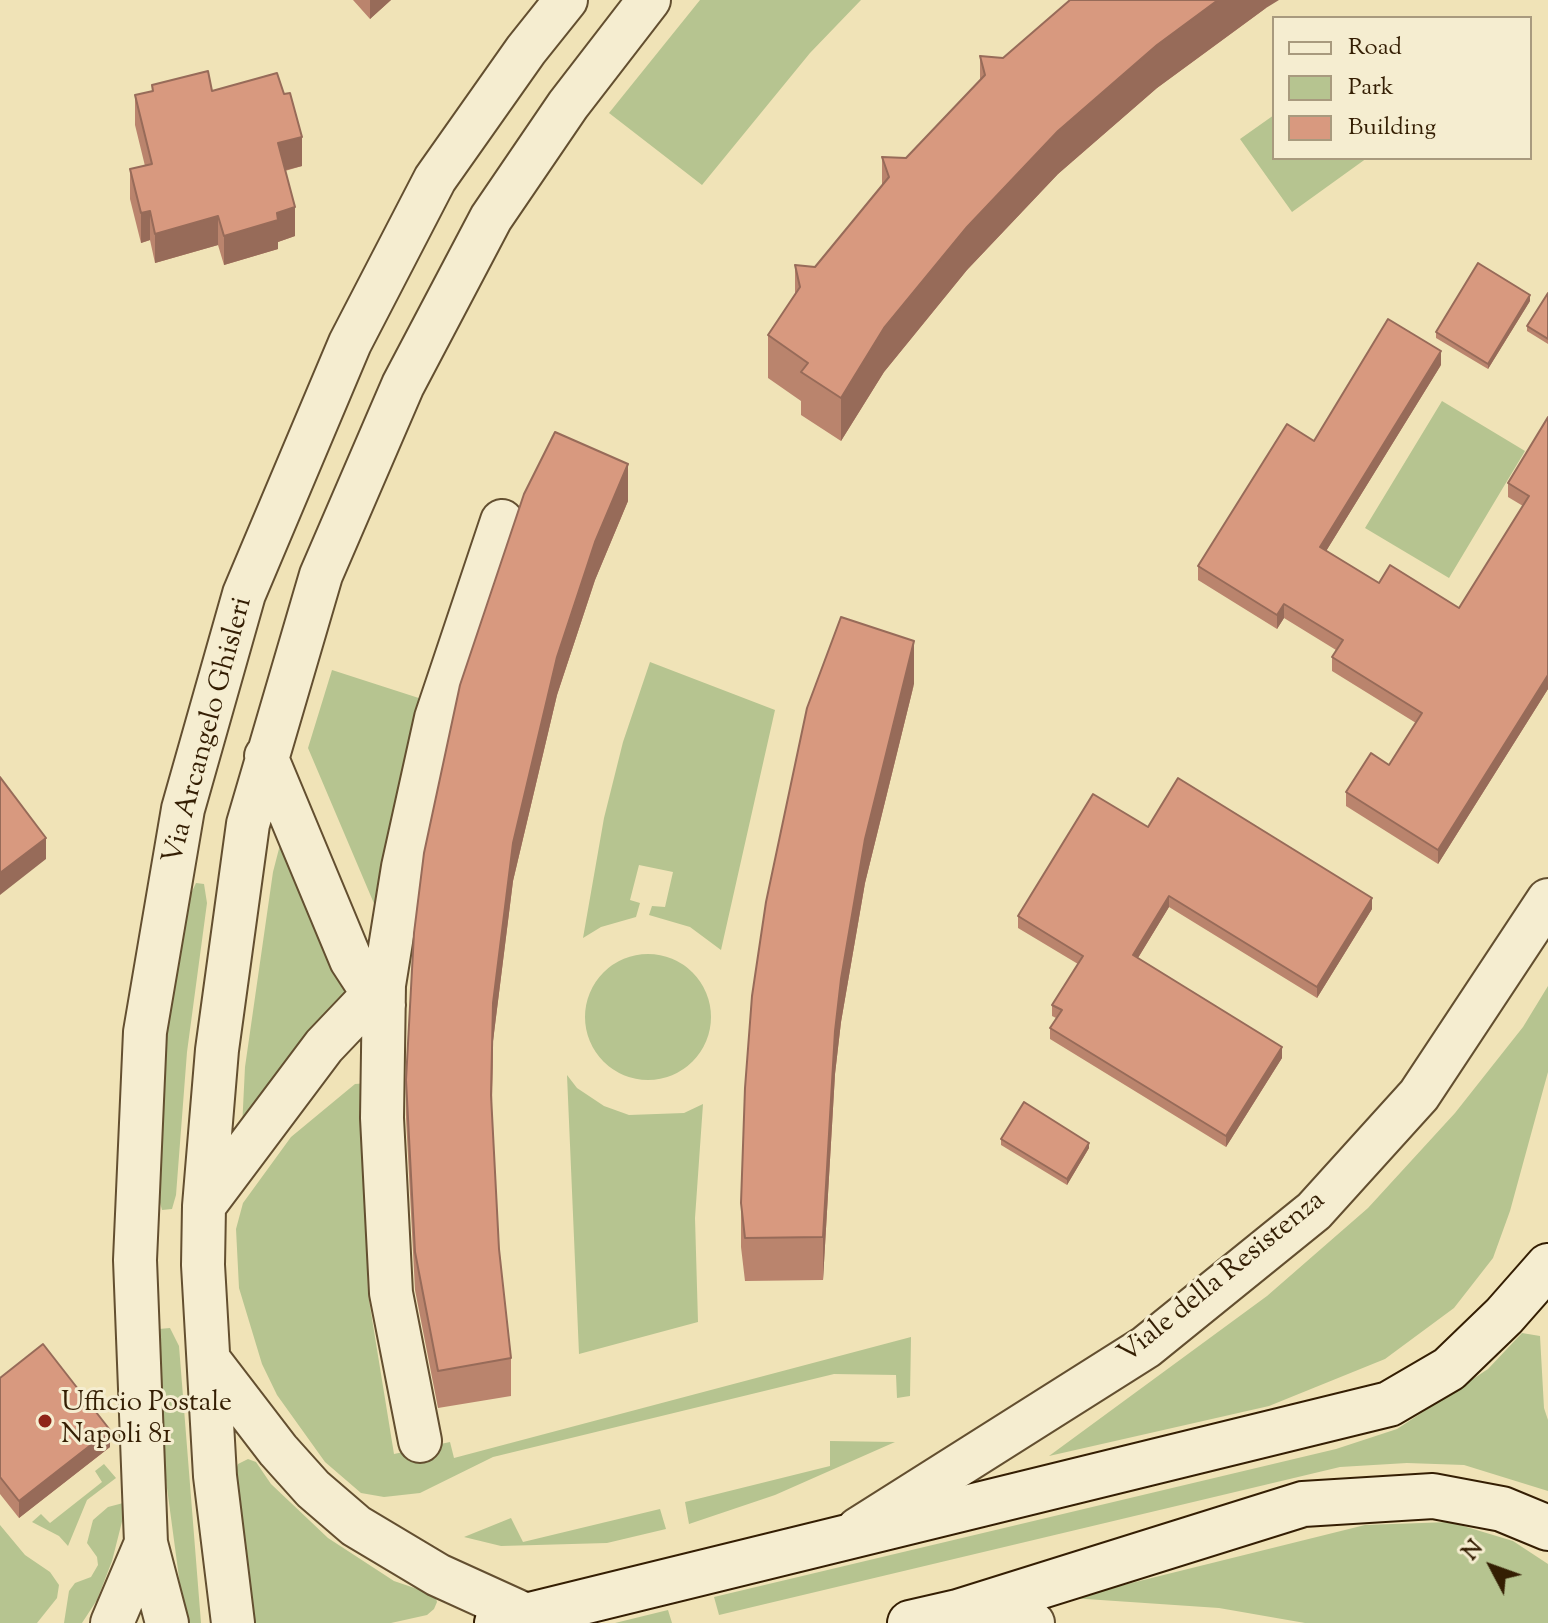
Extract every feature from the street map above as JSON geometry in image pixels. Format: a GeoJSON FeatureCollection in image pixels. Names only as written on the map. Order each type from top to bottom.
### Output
{"type":"FeatureCollection","features":[{"type":"Feature","properties":{"kind":"street","name":"Via Arcangelo Ghisleri"},"geometry":{"type":"LineString","coordinates":[[167,1623],[146,1543],[135,1260],[145,1032],[183,809],[244,594],[350,343],[435,179],[526,50],[566,0]]}},
{"type":"Feature","properties":{"kind":"street"},"geometry":{"type":"LineString","coordinates":[[233,1623],[215,1476],[203,1265],[204,1206],[217,1050],[248,824],[321,575],[403,385],[491,218],[568,105],[649,0]]}},
{"type":"Feature","properties":{"kind":"street"},"geometry":{"type":"LineString","coordinates":[[420,1441],[391,1293],[382,1118],[384,995],[403,867],[436,718],[502,521]]}},
{"type":"Feature","properties":{"kind":"street"},"geometry":{"type":"LineString","coordinates":[[266,756],[351,960],[366,983],[384,995]]}},
{"type":"Feature","properties":{"kind":"street"},"geometry":{"type":"LineString","coordinates":[[183,809],[248,824]]}},
{"type":"Feature","properties":{"kind":"street","name":"Viale della Resistenza"},"geometry":{"type":"LineString","coordinates":[[848,1536],[1146,1347],[1314,1211],[1419,1095],[1548,900]]}},
{"type":"Feature","properties":{"kind":"street"},"geometry":{"type":"LineString","coordinates":[[204,1206],[324,1046],[363,1005],[384,995]]}},
{"type":"Feature","properties":{"kind":"street"},"geometry":{"type":"LineString","coordinates":[[135,1260],[203,1265]]}},
{"type":"Feature","properties":{"kind":"street","name":"Viale della Resistenza"},"geometry":{"type":"LineString","coordinates":[[512,1619],[1389,1404],[1449,1369],[1504,1316],[1548,1266]]}},
{"type":"Feature","properties":{"kind":"street"},"geometry":{"type":"LineString","coordinates":[[209,1360],[278,1450],[313,1489],[356,1526],[512,1619]]}},
{"type":"Feature","properties":{"kind":"street"},"geometry":{"type":"LineString","coordinates":[[910,1623],[958,1612],[1303,1504],[1433,1496],[1502,1509],[1548,1528]]}},
{"type":"Feature","properties":{"kind":"street","name":"Via Arcangelo Ghisleri"},"geometry":{"type":"LineString","coordinates":[[112,1623],[146,1543]]}},
{"type":"Feature","properties":{"kind":"street"},"geometry":{"type":"LineString","coordinates":[[958,1612],[1033,1623]]}},
{"type":"Feature","properties":{"kind":"green space"},"geometry":{"type":"Polygon","coordinates":[[[700,0],[861,0],[810,53],[702,185],[609,113],[700,0]]]}},
{"type":"Feature","properties":{"kind":"green space"},"geometry":{"type":"Polygon","coordinates":[[[1272,116],[1272,160],[1364,160],[1292,212],[1240,139],[1272,116]]]}},
{"type":"Feature","properties":{"kind":"green space"},"geometry":{"type":"Polygon","coordinates":[[[1442,401],[1525,451],[1449,578],[1365,528],[1442,401]]]}},
{"type":"Feature","properties":{"kind":"green space"},"geometry":{"type":"Polygon","coordinates":[[[650,662],[775,710],[721,950],[690,927],[649,915],[652,906],[665,907],[673,872],[639,865],[630,900],[640,903],[636,917],[601,927],[583,938],[604,818],[623,742],[650,662]]]}},
{"type":"Feature","properties":{"kind":"green space"},"geometry":{"type":"Polygon","coordinates":[[[332,670],[428,701],[381,920],[308,748],[332,670]]]}},
{"type":"Feature","properties":{"kind":"green space"},"geometry":{"type":"Polygon","coordinates":[[[282,837],[344,976],[345,1004],[242,1128],[245,1067],[273,872],[282,837]]]}},
{"type":"Feature","properties":{"kind":"green space"},"geometry":{"type":"Polygon","coordinates":[[[196,883],[204,884],[207,903],[187,1052],[176,1195],[172,1209],[162,1210],[158,1195],[165,1050],[187,902],[196,883]]]}},
{"type":"Feature","properties":{"kind":"green space"},"geometry":{"type":"Polygon","coordinates":[[[648,954],[672,958],[693,972],[707,993],[711,1017],[707,1041],[693,1062],[672,1076],[648,1080],[624,1076],[603,1062],[589,1041],[585,1017],[589,993],[603,972],[624,958],[648,954]]]}},
{"type":"Feature","properties":{"kind":"green space"},"geometry":{"type":"Polygon","coordinates":[[[1548,986],[1548,1072],[1510,1211],[1493,1258],[1454,1308],[1385,1359],[1269,1406],[1049,1456],[1267,1296],[1368,1208],[1455,1113],[1523,1027],[1548,986]]]}},
{"type":"Feature","properties":{"kind":"green space"},"geometry":{"type":"Polygon","coordinates":[[[567,1075],[577,1088],[604,1106],[629,1115],[684,1113],[703,1104],[695,1218],[698,1322],[579,1354],[567,1075]]]}},
{"type":"Feature","properties":{"kind":"green space"},"geometry":{"type":"Polygon","coordinates":[[[369,1083],[365,1189],[368,1294],[394,1454],[450,1442],[454,1458],[911,1337],[910,1396],[897,1398],[896,1375],[834,1374],[493,1457],[420,1493],[384,1497],[361,1493],[325,1462],[277,1395],[262,1364],[239,1288],[236,1229],[243,1203],[291,1137],[355,1084],[369,1083]]]}},
{"type":"Feature","properties":{"kind":"green space"},"geometry":{"type":"Polygon","coordinates":[[[170,1328],[179,1346],[201,1623],[187,1623],[184,1615],[165,1473],[158,1353],[159,1329],[170,1328]]]}},
{"type":"Feature","properties":{"kind":"green space"},"geometry":{"type":"Polygon","coordinates":[[[1522,1333],[1540,1336],[1544,1408],[1548,1420],[1548,1491],[1464,1465],[1407,1463],[1340,1467],[719,1615],[714,1597],[1336,1449],[1397,1429],[1488,1369],[1522,1333]]]}},
{"type":"Feature","properties":{"kind":"green space"},"geometry":{"type":"Polygon","coordinates":[[[830,1441],[895,1442],[775,1495],[689,1524],[685,1502],[830,1466],[830,1441]]]}},
{"type":"Feature","properties":{"kind":"green space"},"geometry":{"type":"Polygon","coordinates":[[[248,1459],[256,1462],[271,1484],[328,1538],[394,1581],[435,1595],[437,1602],[434,1609],[427,1615],[391,1623],[251,1623],[235,1473],[238,1464],[248,1459]]]}},
{"type":"Feature","properties":{"kind":"green space"},"geometry":{"type":"Polygon","coordinates":[[[104,1464],[116,1478],[87,1500],[68,1546],[59,1536],[32,1522],[41,1514],[50,1523],[102,1482],[95,1471],[104,1464]]]}},
{"type":"Feature","properties":{"kind":"green space"},"geometry":{"type":"Polygon","coordinates":[[[127,1502],[112,1561],[97,1600],[82,1623],[64,1623],[69,1591],[75,1583],[91,1577],[98,1565],[97,1557],[87,1543],[93,1520],[108,1507],[127,1502]]]}},
{"type":"Feature","properties":{"kind":"green space"},"geometry":{"type":"Polygon","coordinates":[[[660,1509],[666,1529],[607,1543],[501,1546],[464,1537],[511,1518],[523,1542],[660,1509]]]}},
{"type":"Feature","properties":{"kind":"green space"},"geometry":{"type":"Polygon","coordinates":[[[1450,1522],[1513,1541],[1548,1564],[1548,1623],[1305,1623],[1219,1608],[1071,1598],[1365,1525],[1450,1522]]]}},
{"type":"Feature","properties":{"kind":"green space"},"geometry":{"type":"Polygon","coordinates":[[[0,1525],[25,1555],[50,1572],[59,1585],[57,1598],[37,1623],[0,1623],[0,1525]]]}},
{"type":"Feature","properties":{"kind":"green space"},"geometry":{"type":"Polygon","coordinates":[[[668,1610],[672,1623],[615,1623],[668,1610]]]}},
{"type":"Feature","properties":{"kind":"building"},"geometry":{"type":"Polygon","coordinates":[[[1070,0],[1218,0],[1157,45],[1058,131],[967,227],[884,328],[841,398],[801,372],[808,363],[768,335],[800,287],[795,265],[815,267],[889,177],[882,157],[906,158],[985,75],[980,56],[1003,58],[1070,0]]]}},
{"type":"Feature","properties":{"kind":"building"},"geometry":{"type":"Polygon","coordinates":[[[208,71],[212,91],[277,73],[284,94],[290,93],[302,137],[278,143],[295,207],[277,213],[278,220],[224,236],[218,216],[155,234],[150,211],[141,213],[130,169],[152,164],[135,95],[153,91],[152,85],[208,71]]]}},
{"type":"Feature","properties":{"kind":"building"},"geometry":{"type":"Polygon","coordinates":[[[1478,263],[1530,295],[1488,364],[1436,332],[1478,263]]]}},
{"type":"Feature","properties":{"kind":"building"},"geometry":{"type":"Polygon","coordinates":[[[1548,293],[1548,339],[1527,326],[1548,293]]]}},
{"type":"Feature","properties":{"kind":"building"},"geometry":{"type":"Polygon","coordinates":[[[1388,319],[1441,351],[1320,547],[1379,583],[1390,565],[1459,608],[1529,496],[1508,483],[1548,417],[1548,675],[1438,850],[1346,792],[1371,753],[1389,765],[1422,713],[1332,657],[1343,640],[1284,604],[1277,615],[1198,566],[1287,424],[1314,441],[1388,319]]]}},
{"type":"Feature","properties":{"kind":"building"},"geometry":{"type":"Polygon","coordinates":[[[555,432],[628,464],[595,542],[557,657],[513,843],[493,1003],[491,1095],[499,1249],[511,1358],[438,1371],[415,1252],[406,1080],[414,933],[424,853],[460,685],[524,494],[555,432]]]}},
{"type":"Feature","properties":{"kind":"building"},"geometry":{"type":"Polygon","coordinates":[[[841,617],[914,641],[865,839],[841,979],[823,1237],[745,1238],[741,1203],[745,1088],[752,996],[766,902],[807,708],[841,617]]]}},
{"type":"Feature","properties":{"kind":"building"},"geometry":{"type":"Polygon","coordinates":[[[0,777],[46,838],[0,873],[0,777]]]}},
{"type":"Feature","properties":{"kind":"building"},"geometry":{"type":"Polygon","coordinates":[[[1178,778],[1372,898],[1317,987],[1169,896],[1133,955],[1282,1047],[1226,1136],[1050,1028],[1062,1010],[1052,1005],[1083,956],[1018,916],[1093,794],[1148,827],[1178,778]]]}},
{"type":"Feature","properties":{"kind":"building"},"geometry":{"type":"Polygon","coordinates":[[[1024,1102],[1089,1143],[1067,1179],[1001,1139],[1024,1102]]]}},
{"type":"Feature","properties":{"kind":"building","name":"Ufficio Postale Napoli 81"},"geometry":{"type":"Polygon","coordinates":[[[43,1344],[110,1430],[19,1501],[0,1477],[0,1378],[43,1344]]]}},
{"type":"Feature","properties":{"kind":"place","name":"Ufficio Postale Napoli 81"},"geometry":{"type":"Point","coordinates":[45,1421]}}]}
